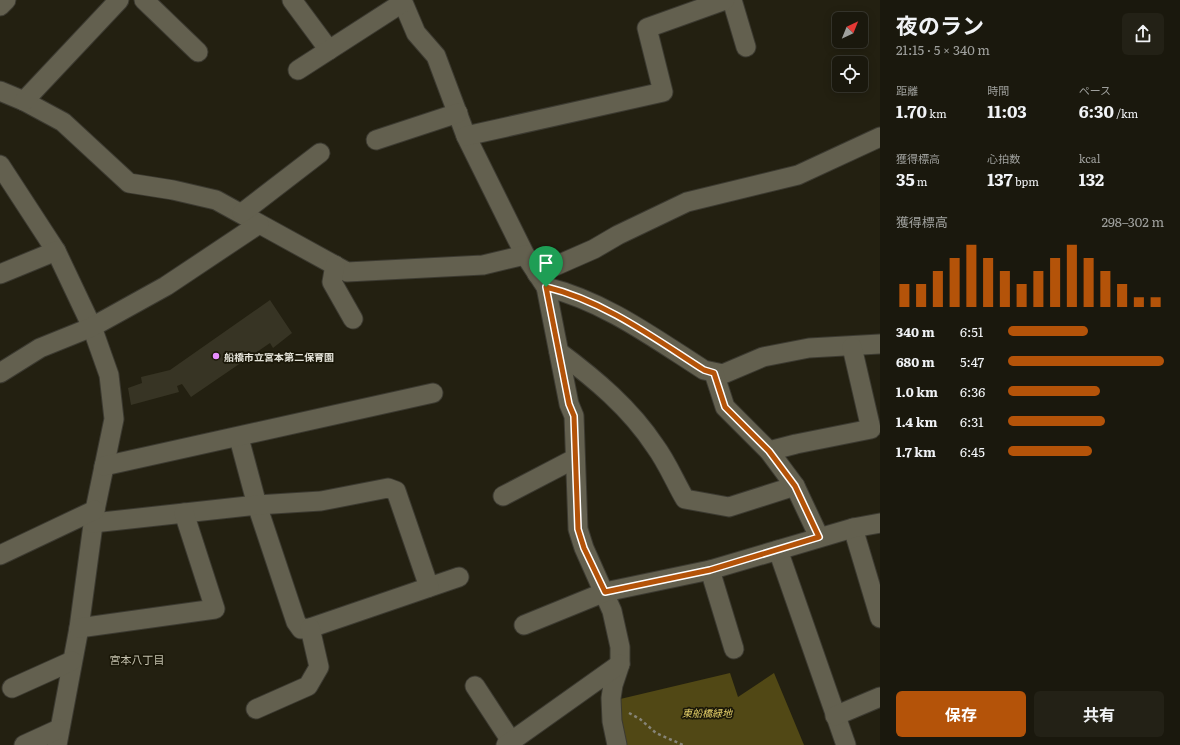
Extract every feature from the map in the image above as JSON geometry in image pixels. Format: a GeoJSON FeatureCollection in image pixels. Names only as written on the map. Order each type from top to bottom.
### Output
{"type":"FeatureCollection","features":[{"type":"Feature","properties":{"kind":"street"},"geometry":{"type":"LineString","coordinates":[[0,6],[6,0]]}},
{"type":"Feature","properties":{"kind":"street"},"geometry":{"type":"LineString","coordinates":[[24,101],[119,0]]}},
{"type":"Feature","properties":{"kind":"street"},"geometry":{"type":"LineString","coordinates":[[144,0],[198,52]]}},
{"type":"Feature","properties":{"kind":"street"},"geometry":{"type":"LineString","coordinates":[[292,0],[329,50]]}},
{"type":"Feature","properties":{"kind":"street"},"geometry":{"type":"LineString","coordinates":[[466,136],[663,92],[647,28],[725,0]]}},
{"type":"Feature","properties":{"kind":"street"},"geometry":{"type":"LineString","coordinates":[[732,0],[746,47]]}},
{"type":"Feature","properties":{"kind":"street"},"geometry":{"type":"LineString","coordinates":[[298,70],[402,2],[416,33],[436,56],[466,136],[525,256],[541,280],[559,352],[569,404],[574,416],[574,459],[578,529],[584,548],[605,592],[612,611],[620,647],[620,664],[613,685],[611,709],[616,745]]}},
{"type":"Feature","properties":{"kind":"street"},"geometry":{"type":"LineString","coordinates":[[0,91],[24,101],[63,122],[129,182],[216,200],[348,272],[483,265],[525,256]]}},
{"type":"Feature","properties":{"kind":"street"},"geometry":{"type":"LineString","coordinates":[[376,140],[458,113]]}},
{"type":"Feature","properties":{"kind":"street"},"geometry":{"type":"LineString","coordinates":[[541,280],[618,234],[687,202],[798,175],[880,137]]}},
{"type":"Feature","properties":{"kind":"street"},"geometry":{"type":"LineString","coordinates":[[242,214],[320,153]]}},
{"type":"Feature","properties":{"kind":"street"},"geometry":{"type":"LineString","coordinates":[[0,165],[56,251],[92,327],[109,375],[114,420],[94,516],[78,628],[58,737],[24,745]]}},
{"type":"Feature","properties":{"kind":"street"},"geometry":{"type":"LineString","coordinates":[[0,373],[40,348],[92,327],[166,286],[259,224]]}},
{"type":"Feature","properties":{"kind":"street"},"geometry":{"type":"LineString","coordinates":[[0,274],[56,251]]}},
{"type":"Feature","properties":{"kind":"street"},"geometry":{"type":"LineString","coordinates":[[335,265],[332,282],[353,319]]}},
{"type":"Feature","properties":{"kind":"street"},"geometry":{"type":"LineString","coordinates":[[541,280],[562,291],[618,315],[704,370],[714,373],[723,374],[763,357],[809,348],[852,347],[880,344]]}},
{"type":"Feature","properties":{"kind":"street"},"geometry":{"type":"LineString","coordinates":[[769,451],[871,429],[852,347]]}},
{"type":"Feature","properties":{"kind":"street"},"geometry":{"type":"LineString","coordinates":[[559,352],[597,381],[629,414],[655,446],[685,499],[729,507],[795,486]]}},
{"type":"Feature","properties":{"kind":"street"},"geometry":{"type":"LineString","coordinates":[[714,373],[725,407],[769,451],[795,486],[819,537]]}},
{"type":"Feature","properties":{"kind":"street"},"geometry":{"type":"LineString","coordinates":[[104,466],[239,438],[433,393]]}},
{"type":"Feature","properties":{"kind":"street"},"geometry":{"type":"LineString","coordinates":[[239,438],[257,505],[296,622],[301,629],[310,628],[459,577]]}},
{"type":"Feature","properties":{"kind":"street"},"geometry":{"type":"LineString","coordinates":[[503,496],[574,459]]}},
{"type":"Feature","properties":{"kind":"street"},"geometry":{"type":"LineString","coordinates":[[0,555],[94,516],[184,512],[321,501],[388,488],[396,491],[429,587]]}},
{"type":"Feature","properties":{"kind":"street"},"geometry":{"type":"LineString","coordinates":[[78,628],[215,609],[184,512]]}},
{"type":"Feature","properties":{"kind":"street"},"geometry":{"type":"LineString","coordinates":[[524,625],[605,592],[710,570],[819,537],[880,523]]}},
{"type":"Feature","properties":{"kind":"street"},"geometry":{"type":"LineString","coordinates":[[853,528],[880,618]]}},
{"type":"Feature","properties":{"kind":"street"},"geometry":{"type":"LineString","coordinates":[[778,550],[846,745]]}},
{"type":"Feature","properties":{"kind":"street"},"geometry":{"type":"LineString","coordinates":[[710,570],[734,649]]}},
{"type":"Feature","properties":{"kind":"street"},"geometry":{"type":"LineString","coordinates":[[256,709],[308,686],[319,666],[310,628]]}},
{"type":"Feature","properties":{"kind":"street"},"geometry":{"type":"LineString","coordinates":[[12,688],[72,661]]}},
{"type":"Feature","properties":{"kind":"street"},"geometry":{"type":"LineString","coordinates":[[475,686],[509,743],[620,664]]}},
{"type":"Feature","properties":{"kind":"street"},"geometry":{"type":"LineString","coordinates":[[835,716],[880,697]]}},
{"type":"Feature","properties":{"kind":"path"},"geometry":{"type":"LineString","coordinates":[[611,709],[626,711],[640,719],[656,733],[683,745]]}},
{"type":"Feature","properties":{"kind":"green space","name":"東船橋緑地"},"geometry":{"type":"Polygon","coordinates":[[[730,673],[738,697],[774,673],[804,745],[622,745],[616,700],[730,673]]]}},
{"type":"Feature","properties":{"kind":"building"},"geometry":{"type":"Polygon","coordinates":[[[270,300],[292,333],[273,348],[270,343],[191,397],[182,384],[177,386],[179,392],[131,405],[128,388],[142,383],[141,377],[170,370],[270,300]]]}},
{"type":"Feature","properties":{"kind":"place","name":"船橋市立宮本第二保育園"},"geometry":{"type":"Point","coordinates":[216,356]}},
{"type":"Feature","properties":{"kind":"district","name":"宮本八丁目"},"geometry":{"type":"Point","coordinates":[137,659]}},
{"type":"Feature","properties":{"kind":"route"},"geometry":{"type":"LineString","coordinates":[[546,287],[562,291],[618,315],[704,370],[714,373],[725,407],[769,451],[795,486],[819,537],[710,570],[605,592],[584,548],[578,529],[574,459],[574,416],[569,404],[546,287]]}}]}
